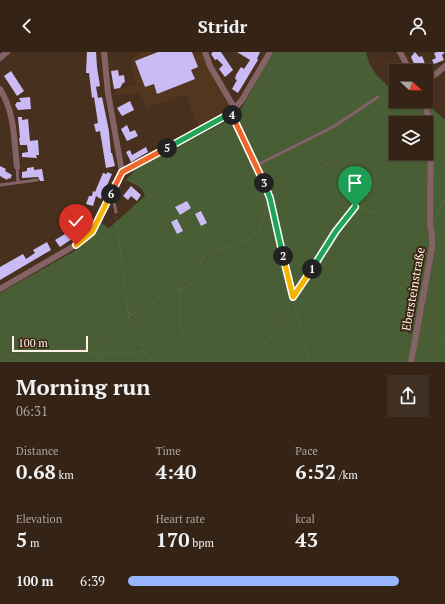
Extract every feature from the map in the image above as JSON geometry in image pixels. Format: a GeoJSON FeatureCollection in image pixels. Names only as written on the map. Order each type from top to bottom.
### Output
{"type":"FeatureCollection","features":[{"type":"Feature","properties":{"kind":"street"},"geometry":{"type":"LineString","coordinates":[[0,58],[6,52]]}},
{"type":"Feature","properties":{"kind":"street"},"geometry":{"type":"LineString","coordinates":[[104,52],[108,93],[122,172]]}},
{"type":"Feature","properties":{"kind":"street"},"geometry":{"type":"LineString","coordinates":[[204,52],[233,111]]}},
{"type":"Feature","properties":{"kind":"street"},"geometry":{"type":"LineString","coordinates":[[0,289],[86,239],[96,226],[122,172],[233,111],[270,52]]}},
{"type":"Feature","properties":{"kind":"street"},"geometry":{"type":"LineString","coordinates":[[400,52],[406,64]]}},
{"type":"Feature","properties":{"kind":"street"},"geometry":{"type":"LineString","coordinates":[[433,76],[445,66]]}},
{"type":"Feature","properties":{"kind":"street"},"geometry":{"type":"LineString","coordinates":[[0,89],[5,97],[12,117],[17,167]]}},
{"type":"Feature","properties":{"kind":"street","name":"Ebersteinstraße"},"geometry":{"type":"LineString","coordinates":[[411,359],[430,265],[432,237],[430,222],[431,125],[426,108]]}},
{"type":"Feature","properties":{"kind":"lane"},"geometry":{"type":"LineString","coordinates":[[259,164],[333,127],[378,97]]}},
{"type":"Feature","properties":{"kind":"lane"},"geometry":{"type":"LineString","coordinates":[[17,167],[18,182]]}},
{"type":"Feature","properties":{"kind":"lane"},"geometry":{"type":"LineString","coordinates":[[0,185],[37,180]]}},
{"type":"Feature","properties":{"kind":"lane"},"geometry":{"type":"LineString","coordinates":[[112,192],[116,212]]}},
{"type":"Feature","properties":{"kind":"path"},"geometry":{"type":"LineString","coordinates":[[378,97],[389,93]]}},
{"type":"Feature","properties":{"kind":"path"},"geometry":{"type":"LineString","coordinates":[[98,362],[117,322],[129,317],[172,292],[194,284],[204,277],[200,261],[212,252],[247,240],[260,230],[267,203],[270,198],[379,132],[400,108]]}},
{"type":"Feature","properties":{"kind":"path"},"geometry":{"type":"LineString","coordinates":[[233,111],[270,198],[309,362]]}},
{"type":"Feature","properties":{"kind":"path"},"geometry":{"type":"LineString","coordinates":[[249,362],[273,333],[293,297],[324,252],[336,231],[355,207],[389,153]]}},
{"type":"Feature","properties":{"kind":"path"},"geometry":{"type":"LineString","coordinates":[[355,207],[377,213],[387,213],[400,202],[413,198],[430,207]]}},
{"type":"Feature","properties":{"kind":"path"},"geometry":{"type":"LineString","coordinates":[[430,222],[436,219],[445,198]]}},
{"type":"Feature","properties":{"kind":"path"},"geometry":{"type":"LineString","coordinates":[[116,212],[129,317],[152,362]]}},
{"type":"Feature","properties":{"kind":"path"},"geometry":{"type":"LineString","coordinates":[[180,289],[180,325],[185,346],[192,362]]}},
{"type":"Feature","properties":{"kind":"path"},"geometry":{"type":"LineString","coordinates":[[395,362],[411,359],[431,352],[438,346],[445,333]]}},
{"type":"Feature","properties":{"kind":"path"},"geometry":{"type":"LineString","coordinates":[[34,361],[51,346],[66,350],[79,349],[88,353],[102,352],[119,354],[146,351]]}},
{"type":"Feature","properties":{"kind":"path"},"geometry":{"type":"LineString","coordinates":[[0,354],[38,362]]}},
{"type":"Feature","properties":{"kind":"shaded area"},"geometry":{"type":"Polygon","coordinates":[[[142,52],[201,52],[229,105],[229,113],[199,127],[185,94],[147,108],[140,94],[136,93],[116,96],[115,90],[136,85],[131,66],[132,59],[142,52]]]}},
{"type":"Feature","properties":{"kind":"green space"},"geometry":{"type":"Polygon","coordinates":[[[273,52],[366,52],[373,71],[389,88],[389,108],[432,108],[445,120],[445,362],[0,362],[0,293],[78,249],[90,238],[101,223],[109,228],[145,196],[140,188],[126,180],[137,168],[237,116],[273,52]]]}},
{"type":"Feature","properties":{"kind":"building"},"geometry":{"type":"Polygon","coordinates":[[[87,52],[96,52],[100,86],[96,87],[98,98],[102,97],[109,131],[111,153],[115,166],[106,168],[100,131],[96,132],[94,124],[98,123],[94,97],[92,98],[89,73],[86,73],[87,52]]]}},
{"type":"Feature","properties":{"kind":"building"},"geometry":{"type":"Polygon","coordinates":[[[158,52],[192,52],[198,67],[191,70],[195,79],[157,94],[154,84],[145,87],[135,61],[158,52]]]}},
{"type":"Feature","properties":{"kind":"building"},"geometry":{"type":"Polygon","coordinates":[[[213,52],[221,52],[233,70],[225,77],[219,69],[223,65],[217,59],[215,60],[211,54],[213,52]]]}},
{"type":"Feature","properties":{"kind":"building"},"geometry":{"type":"Polygon","coordinates":[[[237,52],[260,52],[257,59],[258,60],[238,93],[232,89],[237,80],[235,79],[236,75],[241,67],[244,69],[250,60],[237,52]]]}},
{"type":"Feature","properties":{"kind":"building"},"geometry":{"type":"Polygon","coordinates":[[[415,52],[419,57],[422,56],[425,64],[414,64],[411,57],[415,52]]]}},
{"type":"Feature","properties":{"kind":"building"},"geometry":{"type":"Polygon","coordinates":[[[445,52],[442,55],[444,60],[434,64],[432,60],[436,58],[434,53],[445,52]]]}},
{"type":"Feature","properties":{"kind":"building"},"geometry":{"type":"Polygon","coordinates":[[[118,70],[119,76],[124,75],[125,82],[120,88],[114,89],[111,71],[118,70]]]}},
{"type":"Feature","properties":{"kind":"building"},"geometry":{"type":"Polygon","coordinates":[[[11,71],[24,91],[17,96],[4,76],[11,71]]]}},
{"type":"Feature","properties":{"kind":"building"},"geometry":{"type":"Polygon","coordinates":[[[30,97],[31,109],[18,110],[15,105],[17,102],[21,102],[19,98],[30,97]]]}},
{"type":"Feature","properties":{"kind":"building"},"geometry":{"type":"Polygon","coordinates":[[[130,101],[134,110],[122,116],[117,108],[130,101]]]}},
{"type":"Feature","properties":{"kind":"building"},"geometry":{"type":"Polygon","coordinates":[[[18,117],[22,117],[22,120],[28,119],[30,141],[38,140],[39,155],[36,155],[37,158],[22,157],[22,153],[28,152],[27,145],[20,145],[18,117]]]}},
{"type":"Feature","properties":{"kind":"building"},"geometry":{"type":"Polygon","coordinates":[[[127,125],[130,132],[135,130],[138,136],[127,141],[121,129],[127,125]]]}},
{"type":"Feature","properties":{"kind":"building"},"geometry":{"type":"Polygon","coordinates":[[[146,147],[148,152],[131,162],[126,152],[130,150],[132,155],[146,147]]]}},
{"type":"Feature","properties":{"kind":"building"},"geometry":{"type":"Polygon","coordinates":[[[0,166],[12,175],[10,179],[8,178],[7,180],[0,176],[0,166]]]}},
{"type":"Feature","properties":{"kind":"building"},"geometry":{"type":"Polygon","coordinates":[[[34,167],[34,170],[42,169],[44,181],[40,181],[38,177],[22,178],[22,172],[27,171],[27,168],[34,167]]]}},
{"type":"Feature","properties":{"kind":"building"},"geometry":{"type":"Polygon","coordinates":[[[107,172],[112,174],[101,199],[96,196],[93,206],[86,204],[89,196],[92,196],[93,191],[95,192],[103,173],[107,174],[107,172]]]}},
{"type":"Feature","properties":{"kind":"building"},"geometry":{"type":"Polygon","coordinates":[[[131,186],[141,195],[137,201],[131,196],[128,200],[123,196],[131,186]]]}},
{"type":"Feature","properties":{"kind":"building"},"geometry":{"type":"Polygon","coordinates":[[[187,201],[191,208],[180,215],[175,207],[187,201]]]}},
{"type":"Feature","properties":{"kind":"building"},"geometry":{"type":"Polygon","coordinates":[[[83,211],[91,213],[88,223],[80,221],[83,211]]]}},
{"type":"Feature","properties":{"kind":"building"},"geometry":{"type":"Polygon","coordinates":[[[201,211],[207,223],[201,226],[195,214],[201,211]]]}},
{"type":"Feature","properties":{"kind":"building"},"geometry":{"type":"Polygon","coordinates":[[[177,219],[183,231],[177,234],[171,222],[177,219]]]}},
{"type":"Feature","properties":{"kind":"building"},"geometry":{"type":"Polygon","coordinates":[[[72,228],[79,234],[60,247],[55,240],[70,231],[72,228]]]}},
{"type":"Feature","properties":{"kind":"building"},"geometry":{"type":"Polygon","coordinates":[[[47,242],[51,250],[0,280],[0,267],[23,254],[26,259],[35,253],[33,250],[47,242]]]}},
{"type":"Feature","properties":{"kind":"route"},"geometry":{"type":"LineString","coordinates":[[76,245],[86,239],[96,226],[122,172],[231,113],[265,184],[270,198],[293,297],[324,252],[336,231],[344,223],[355,207]]}}]}
